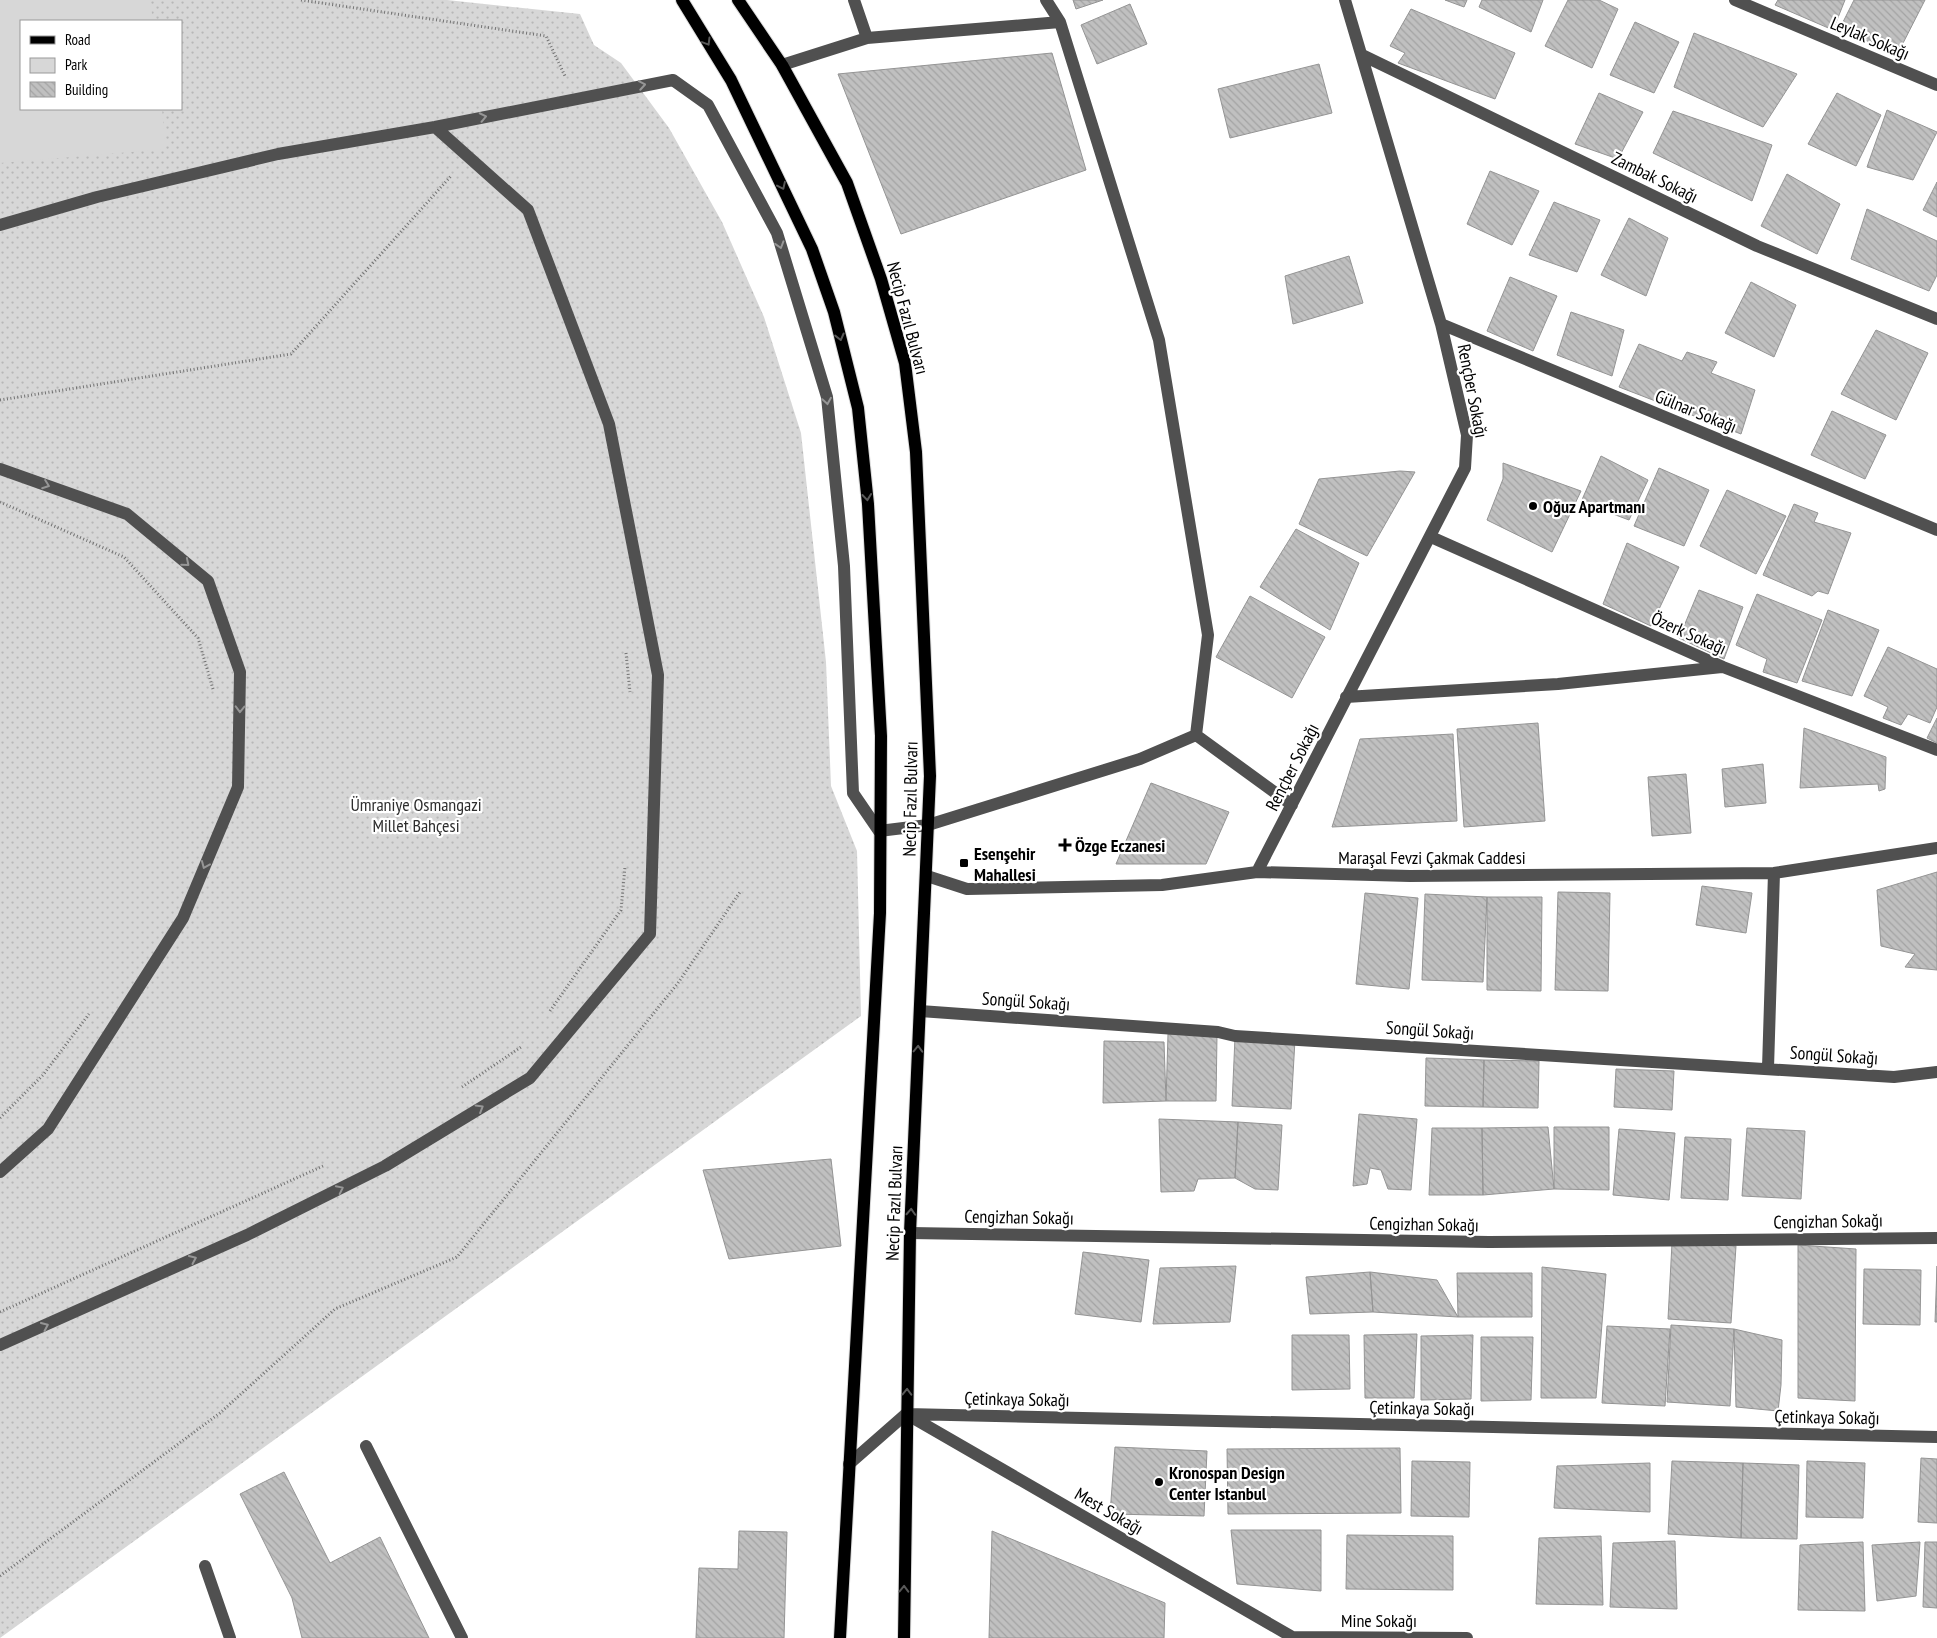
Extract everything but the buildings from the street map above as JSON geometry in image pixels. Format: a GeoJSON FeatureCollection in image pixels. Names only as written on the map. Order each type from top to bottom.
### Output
{"type":"FeatureCollection","features":[{"type":"Feature","properties":{"kind":"main road","name":"Necip Fazıl Bulvarı"},"geometry":{"type":"LineString","coordinates":[[682,0],[731,80],[812,249],[834,312],[858,408],[868,504],[881,736],[880,913],[840,1638]]}},
{"type":"Feature","properties":{"kind":"main road","name":"Necip Fazıl Bulvarı"},"geometry":{"type":"LineString","coordinates":[[738,0],[782,65],[847,183],[881,279],[905,363],[916,462],[930,776],[910,1233],[904,1638]]}},
{"type":"Feature","properties":{"kind":"street"},"geometry":{"type":"LineString","coordinates":[[854,0],[868,38]]}},
{"type":"Feature","properties":{"kind":"street"},"geometry":{"type":"LineString","coordinates":[[1046,0],[1060,22],[1159,340],[1208,634],[1196,735]]}},
{"type":"Feature","properties":{"kind":"street","name":"Rençber Sokağı"},"geometry":{"type":"LineString","coordinates":[[1257,872],[1346,697],[1432,537],[1465,468],[1468,436],[1441,324],[1346,0]]}},
{"type":"Feature","properties":{"kind":"street","name":"Leylak Sokağı"},"geometry":{"type":"LineString","coordinates":[[1735,0],[1937,85]]}},
{"type":"Feature","properties":{"kind":"street"},"geometry":{"type":"LineString","coordinates":[[782,65],[868,38],[1060,22]]}},
{"type":"Feature","properties":{"kind":"street","name":"Zambak Sokağı"},"geometry":{"type":"LineString","coordinates":[[1362,55],[1758,246],[1937,319]]}},
{"type":"Feature","properties":{"kind":"street"},"geometry":{"type":"LineString","coordinates":[[0,225],[97,196],[278,154],[435,127],[575,97],[672,80],[708,105],[777,233],[827,397],[844,566],[853,792],[879,831],[928,825],[1140,759],[1196,735]]}},
{"type":"Feature","properties":{"kind":"street"},"geometry":{"type":"LineString","coordinates":[[0,1345],[247,1235],[376,1170],[530,1078],[650,934],[658,675],[609,424],[528,210],[435,127]]}},
{"type":"Feature","properties":{"kind":"street","name":"Gülnar Sokağı"},"geometry":{"type":"LineString","coordinates":[[1441,324],[1937,530]]}},
{"type":"Feature","properties":{"kind":"street"},"geometry":{"type":"LineString","coordinates":[[0,469],[128,514],[208,581],[240,672],[238,786],[182,918],[48,1129],[0,1172]]}},
{"type":"Feature","properties":{"kind":"street","name":"Özerk Sokağı"},"geometry":{"type":"LineString","coordinates":[[1432,537],[1723,667],[1937,750]]}},
{"type":"Feature","properties":{"kind":"street"},"geometry":{"type":"LineString","coordinates":[[1346,697],[1558,684],[1723,667]]}},
{"type":"Feature","properties":{"kind":"street"},"geometry":{"type":"LineString","coordinates":[[1196,735],[1292,805]]}},
{"type":"Feature","properties":{"kind":"street","name":"Maraşal Fevzi Çakmak Caddesi"},"geometry":{"type":"LineString","coordinates":[[927,876],[966,889],[1162,885],[1257,872],[1410,876],[1774,873],[1937,848]]}},
{"type":"Feature","properties":{"kind":"street"},"geometry":{"type":"LineString","coordinates":[[1768,1068],[1774,873]]}},
{"type":"Feature","properties":{"kind":"street","name":"Songül Sokağı"},"geometry":{"type":"LineString","coordinates":[[920,1011],[1218,1032],[1236,1036],[1894,1077],[1937,1072]]}},
{"type":"Feature","properties":{"kind":"street","name":"Cengizhan Sokağı"},"geometry":{"type":"LineString","coordinates":[[910,1233],[1489,1242],[1937,1238]]}},
{"type":"Feature","properties":{"kind":"street"},"geometry":{"type":"LineString","coordinates":[[849,1464],[906,1414]]}},
{"type":"Feature","properties":{"kind":"street","name":"Çetinkaya Sokağı"},"geometry":{"type":"LineString","coordinates":[[906,1414],[1937,1437]]}},
{"type":"Feature","properties":{"kind":"street","name":"Mest Sokağı"},"geometry":{"type":"LineString","coordinates":[[906,1414],[1293,1637]]}},
{"type":"Feature","properties":{"kind":"street"},"geometry":{"type":"LineString","coordinates":[[366,1446],[462,1638]]}},
{"type":"Feature","properties":{"kind":"street"},"geometry":{"type":"LineString","coordinates":[[205,1566],[230,1638]]}},
{"type":"Feature","properties":{"kind":"street","name":"Mine Sokağı"},"geometry":{"type":"LineString","coordinates":[[1293,1637],[1467,1638]]}},
{"type":"Feature","properties":{"kind":"path"},"geometry":{"type":"LineString","coordinates":[[301,0],[546,36],[575,97]]}},
{"type":"Feature","properties":{"kind":"path"},"geometry":{"type":"LineString","coordinates":[[0,400],[291,354],[468,157]]}},
{"type":"Feature","properties":{"kind":"path"},"geometry":{"type":"LineString","coordinates":[[0,502],[124,558],[198,638],[214,691]]}},
{"type":"Feature","properties":{"kind":"path"},"geometry":{"type":"LineString","coordinates":[[625,647],[631,696]]}},
{"type":"Feature","properties":{"kind":"path"},"geometry":{"type":"LineString","coordinates":[[545,1018],[621,910],[625,861]]}},
{"type":"Feature","properties":{"kind":"path"},"geometry":{"type":"LineString","coordinates":[[0,1576],[220,1413],[335,1309],[456,1257],[678,983],[740,892]]}},
{"type":"Feature","properties":{"kind":"path"},"geometry":{"type":"LineString","coordinates":[[0,1118],[43,1076],[93,1008]]}},
{"type":"Feature","properties":{"kind":"path"},"geometry":{"type":"LineString","coordinates":[[456,1091],[529,1042]]}},
{"type":"Feature","properties":{"kind":"path"},"geometry":{"type":"LineString","coordinates":[[0,1312],[329,1163]]}},
{"type":"Feature","properties":{"kind":"green space","name":"Ümraniye Osmangazi Millet Bahçesi"},"geometry":{"type":"Polygon","coordinates":[[[0,0],[447,0],[580,14],[594,45],[621,63],[669,128],[722,222],[764,317],[801,433],[826,662],[831,786],[857,851],[861,1016],[0,1638],[0,0]]]}},
{"type":"Feature","properties":{"kind":"green space"},"geometry":{"type":"Polygon","coordinates":[[[0,0],[150,0],[153,20],[20,20],[20,110],[162,110],[166,149],[0,163],[0,0]]]}},
{"type":"Feature","properties":{"kind":"place","name":"Oğuz Apartmanı"},"geometry":{"type":"Point","coordinates":[1533,506]}},
{"type":"Feature","properties":{"kind":"place","name":"Özge Eczanesi"},"geometry":{"type":"Point","coordinates":[1065,845]}},
{"type":"Feature","properties":{"kind":"place","name":"Esenşehir Mahallesi"},"geometry":{"type":"Point","coordinates":[964,863]}},
{"type":"Feature","properties":{"kind":"place","name":"Kronospan Design Center Istanbul"},"geometry":{"type":"Point","coordinates":[1159,1482]}}]}
